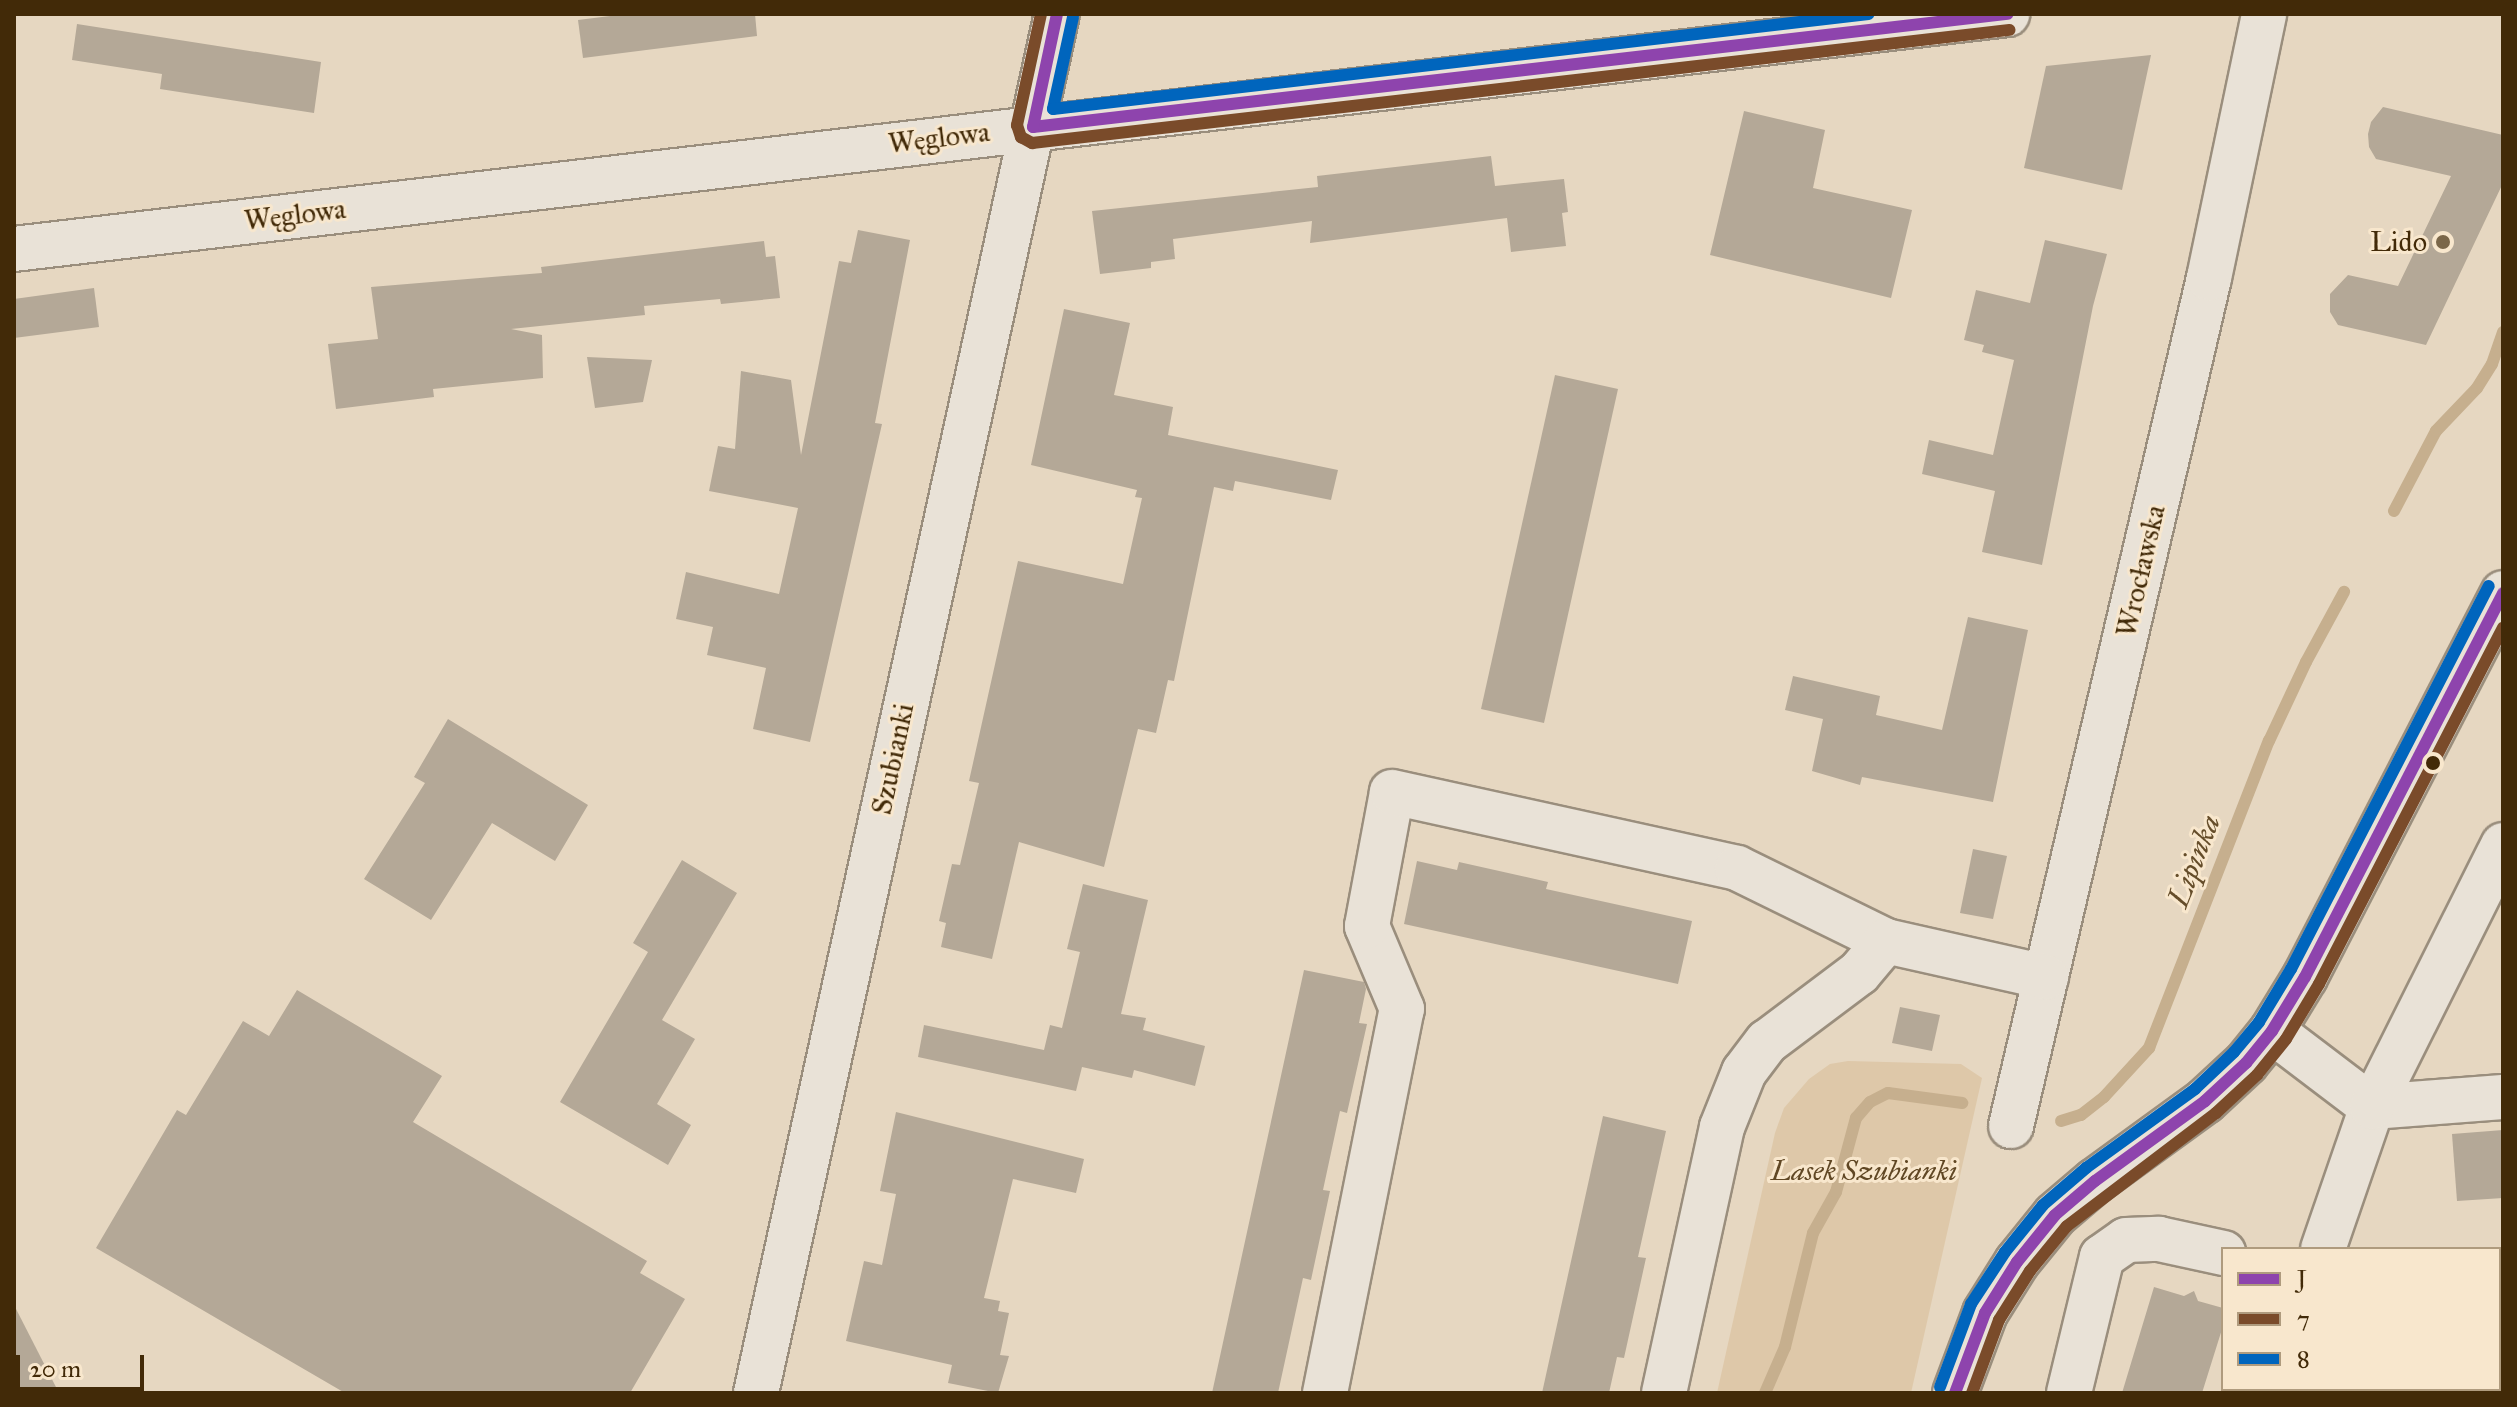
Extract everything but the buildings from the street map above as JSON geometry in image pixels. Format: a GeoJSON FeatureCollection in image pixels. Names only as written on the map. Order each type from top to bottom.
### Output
{"type":"FeatureCollection","features":[{"type":"Feature","properties":{"kind":"street","name":"Szubianki"},"geometry":{"type":"LineString","coordinates":[[756,1393],[1057,14]]}},
{"type":"Feature","properties":{"kind":"street","name":"Węglowa"},"geometry":{"type":"LineString","coordinates":[[14,249],[2007,14]]}},
{"type":"Feature","properties":{"kind":"street","name":"Wrocławska"},"geometry":{"type":"LineString","coordinates":[[2011,1126],[2209,278],[2264,14]]}},
{"type":"Feature","properties":{"kind":"street"},"geometry":{"type":"LineString","coordinates":[[1955,1393],[1985,1313],[2017,1262],[2055,1215],[2095,1181],[2205,1101],[2246,1063],[2272,1031],[2311,965],[2503,593]]}},
{"type":"Feature","properties":{"kind":"street"},"geometry":{"type":"LineString","coordinates":[[1325,1393],[1402,1009],[1367,926],[1392,792],[1737,868],[1886,941],[2046,977]]}},
{"type":"Feature","properties":{"kind":"street"},"geometry":{"type":"LineString","coordinates":[[2324,1247],[2372,1107],[2503,845]]}},
{"type":"Feature","properties":{"kind":"street"},"geometry":{"type":"LineString","coordinates":[[1664,1393],[1722,1127],[1744,1072],[1767,1042],[1859,973],[1886,941]]}},
{"type":"Feature","properties":{"kind":"street"},"geometry":{"type":"LineString","coordinates":[[2272,1031],[2372,1107],[2503,1097]]}},
{"type":"Feature","properties":{"kind":"street"},"geometry":{"type":"LineString","coordinates":[[2069,1393],[2102,1257],[2126,1240],[2159,1239],[2221,1253]]}},
{"type":"Feature","properties":{"kind":"green space","name":"Lasek Szubianki"},"geometry":{"type":"Polygon","coordinates":[[[1848,1061],[1961,1064],[1982,1078],[1911,1393],[1717,1393],[1775,1133],[1784,1108],[1809,1079],[1830,1064],[1848,1061]]]}},
{"type":"Feature","properties":{"kind":"waterway","name":"Lipinka"},"geometry":{"type":"LineString","coordinates":[[2394,511],[2436,431],[2477,388],[2492,364],[2503,332]]}},
{"type":"Feature","properties":{"kind":"waterway","name":"Lipinka"},"geometry":{"type":"LineString","coordinates":[[2061,1121],[2081,1115],[2104,1097],[2149,1048],[2269,741],[2306,662],[2344,592]]}},
{"type":"Feature","properties":{"kind":"waterway","name":"Lipinka"},"geometry":{"type":"LineString","coordinates":[[1765,1393],[1785,1347],[1813,1233],[1836,1192],[1856,1118],[1870,1102],[1888,1093],[1962,1103]]}},
{"type":"Feature","properties":{"kind":"transit line","name":"7"},"geometry":{"type":"LineString","coordinates":[[1041,14],[1017,125],[1021,137],[1032,143],[2009,30]]}},
{"type":"Feature","properties":{"kind":"transit line","name":"J"},"geometry":{"type":"LineString","coordinates":[[1033,127],[1057,14]]}},
{"type":"Feature","properties":{"kind":"transit line","name":"8"},"geometry":{"type":"LineString","coordinates":[[1073,17],[1053,109],[1868,14]]}},
{"type":"Feature","properties":{"kind":"transit line","name":"J"},"geometry":{"type":"LineString","coordinates":[[1033,127],[2007,14]]}},
{"type":"Feature","properties":{"kind":"transit line","name":"8"},"geometry":{"type":"LineString","coordinates":[[1940,1387],[1971,1304],[2005,1252],[2043,1205],[2086,1168],[2195,1089],[2234,1052],[2259,1022],[2291,969],[2489,586]]}},
{"type":"Feature","properties":{"kind":"transit line","name":"J"},"geometry":{"type":"LineString","coordinates":[[1955,1393],[1985,1313],[2017,1262],[2055,1215],[2095,1181],[2205,1101],[2246,1063],[2272,1031],[2305,977],[2503,593]]}},
{"type":"Feature","properties":{"kind":"transit line","name":"7"},"geometry":{"type":"LineString","coordinates":[[1972,1393],[1999,1320],[2030,1271],[2067,1226],[2216,1113],[2257,1075],[2286,1039],[2319,984],[2503,628]]}},
{"type":"Feature","properties":{"kind":"place","name":"Lido"},"geometry":{"type":"Point","coordinates":[2443,242]}}]}
